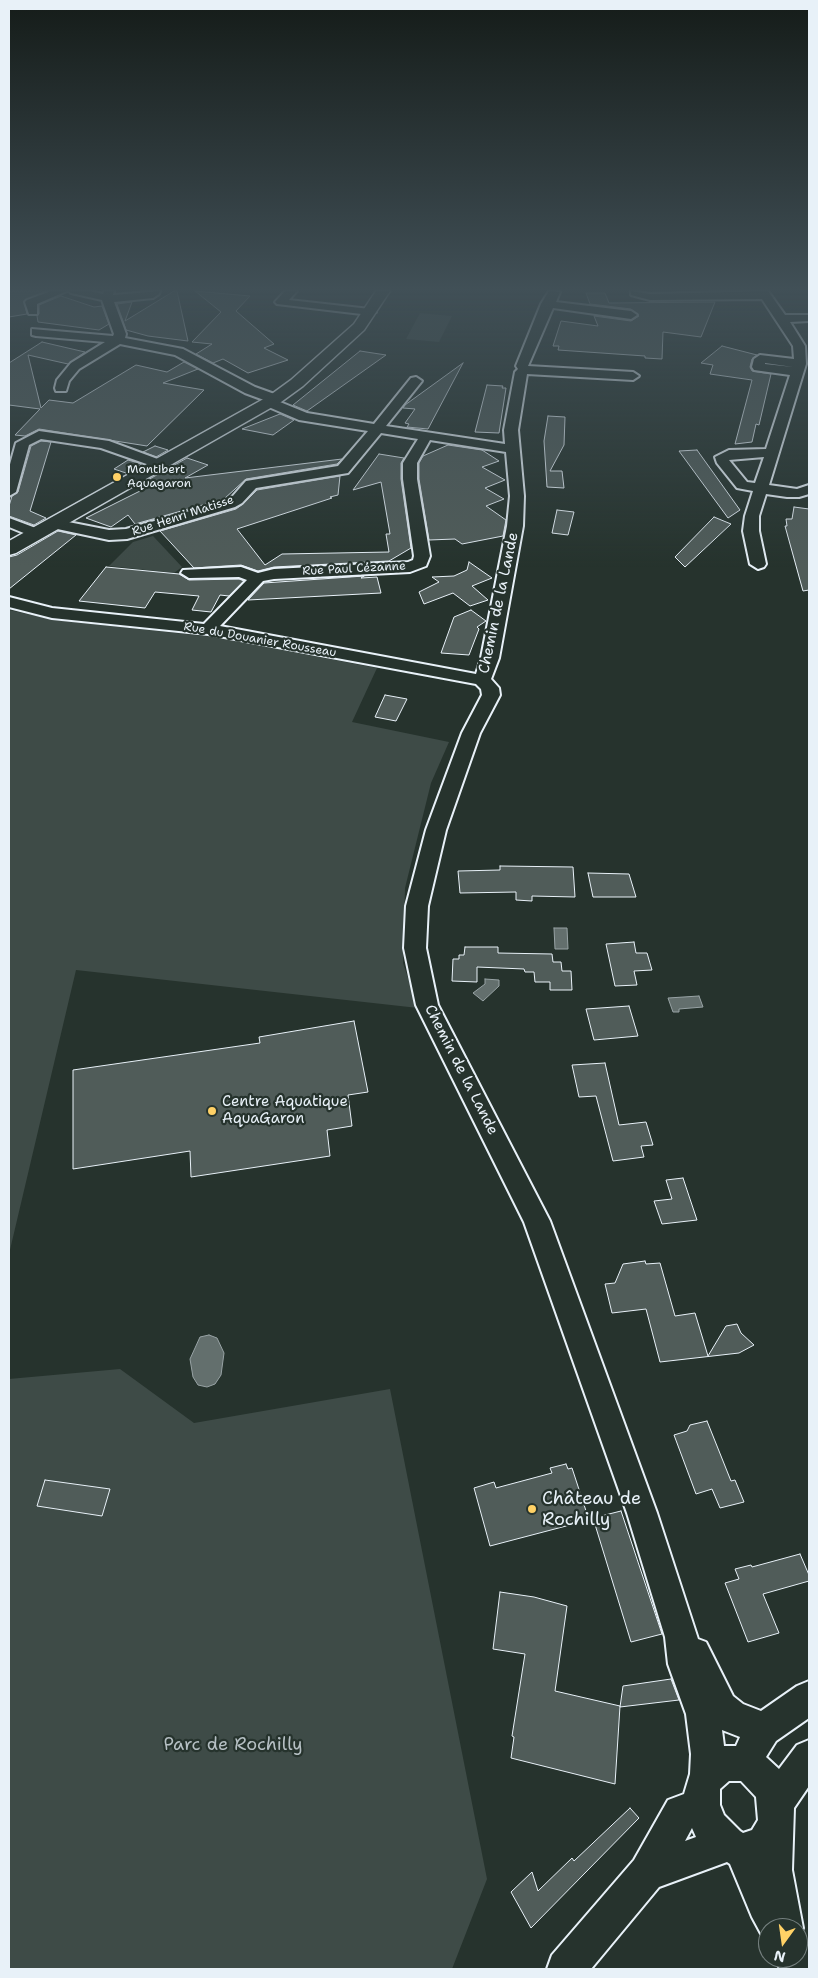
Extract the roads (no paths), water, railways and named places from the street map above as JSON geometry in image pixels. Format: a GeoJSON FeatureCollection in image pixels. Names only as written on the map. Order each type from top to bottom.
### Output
{"type":"FeatureCollection","features":[{"type":"Feature","properties":{"kind":"street"},"geometry":{"type":"LineString","coordinates":[[61,388],[63,383]]}},
{"type":"Feature","properties":{"kind":"street"},"geometry":{"type":"LineString","coordinates":[[238,383],[304,417],[512,449]]}},
{"type":"Feature","properties":{"kind":"street"},"geometry":{"type":"LineString","coordinates":[[9,549],[272,400],[293,383]]}},
{"type":"Feature","properties":{"kind":"street","name":"Rue Henri Matisse"},"geometry":{"type":"LineString","coordinates":[[53,524],[118,536],[237,500],[251,484],[343,470],[414,383]]}},
{"type":"Feature","properties":{"kind":"street","name":"Chemin de la Lande"},"geometry":{"type":"LineString","coordinates":[[521,383],[511,430],[516,496],[515,526],[490,658],[482,680],[490,688],[491,695],[471,733],[436,830],[417,906],[415,948],[427,1005],[537,1221],[642,1513],[681,1637],[685,1664],[703,1714],[708,1754],[705,1790]]}},
{"type":"Feature","properties":{"kind":"street"},"geometry":{"type":"LineString","coordinates":[[758,564],[752,531],[752,516],[794,383]]}},
{"type":"Feature","properties":{"kind":"street"},"geometry":{"type":"LineString","coordinates":[[9,492],[23,442],[39,435],[104,444],[158,464]]}},
{"type":"Feature","properties":{"kind":"street","name":"Rue Paul Cézanne"},"geometry":{"type":"LineString","coordinates":[[257,578],[274,574],[410,567],[420,563],[422,556],[410,479],[410,463],[426,436]]}},
{"type":"Feature","properties":{"kind":"street"},"geometry":{"type":"LineString","coordinates":[[772,453],[729,454],[722,456],[722,460],[742,485],[760,490],[787,493],[799,493],[809,489]]}},
{"type":"Feature","properties":{"kind":"street"},"geometry":{"type":"LineString","coordinates":[[9,522],[36,533]]}},
{"type":"Feature","properties":{"kind":"street"},"geometry":{"type":"LineString","coordinates":[[189,573],[241,572],[257,578],[208,629]]}},
{"type":"Feature","properties":{"kind":"street","name":"Rue du Douanier Rousseau"},"geometry":{"type":"LineString","coordinates":[[9,602],[52,613],[208,629],[482,680]]}},
{"type":"Feature","properties":{"kind":"street","name":"Chemin de la Lande"},"geometry":{"type":"LineString","coordinates":[[681,1637],[696,1657],[721,1708],[732,1716],[764,1729]]}},
{"type":"Feature","properties":{"kind":"street"},"geometry":{"type":"LineString","coordinates":[[744,1764],[764,1729],[809,1698]]}},
{"type":"Feature","properties":{"kind":"street","name":"Chemin de la Lande"},"geometry":{"type":"LineString","coordinates":[[732,1716],[739,1736],[744,1764]]}},
{"type":"Feature","properties":{"kind":"street"},"geometry":{"type":"LineString","coordinates":[[646,1873],[735,1848],[764,1844],[776,1814],[809,1758]]}},
{"type":"Feature","properties":{"kind":"street"},"geometry":{"type":"LineString","coordinates":[[566,1969],[646,1873],[681,1813],[705,1790],[723,1763],[744,1764],[759,1773],[770,1786],[776,1814],[774,1870],[782,1918]]}},
{"type":"Feature","properties":{"kind":"street"},"geometry":{"type":"LineString","coordinates":[[705,1790],[710,1828],[735,1848],[773,1918]]}},
{"type":"Feature","properties":{"kind":"place","name":"Montibert Aquagaron"},"geometry":{"type":"Point","coordinates":[117,477]}},
{"type":"Feature","properties":{"kind":"place","name":"Centre Aquatique AquaGaron"},"geometry":{"type":"Point","coordinates":[212,1111]}},
{"type":"Feature","properties":{"kind":"place","name":"Château de Rochilly"},"geometry":{"type":"Point","coordinates":[532,1509]}},
{"type":"Feature","properties":{"kind":"park label","name":"Parc de Rochilly"},"geometry":{"type":"Point","coordinates":[233,1745]}}]}
